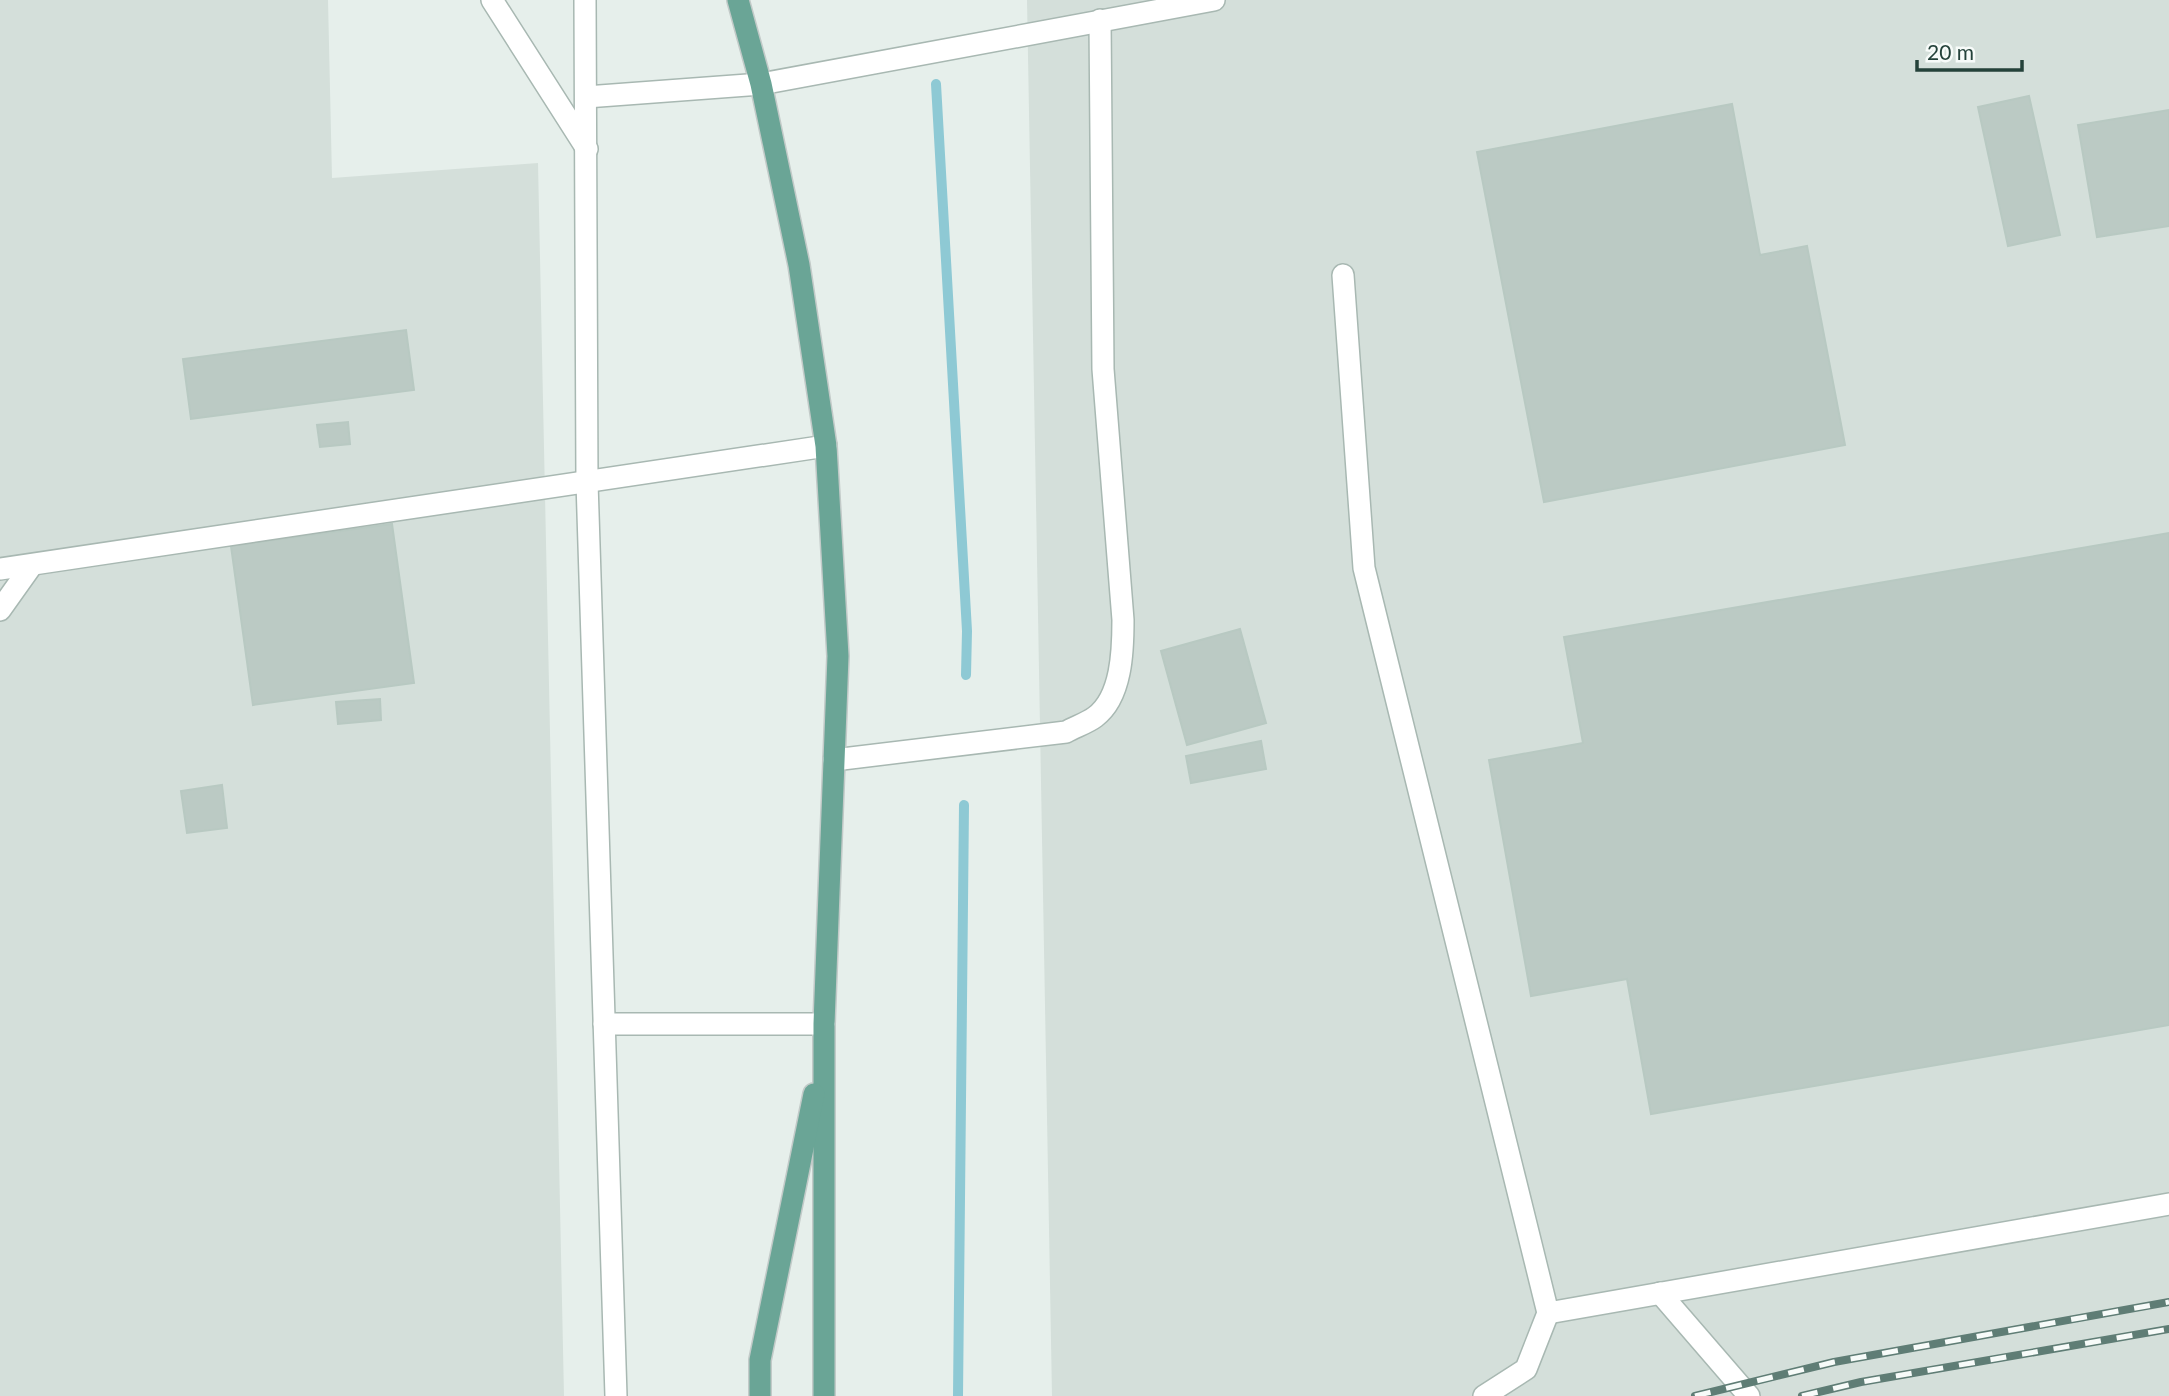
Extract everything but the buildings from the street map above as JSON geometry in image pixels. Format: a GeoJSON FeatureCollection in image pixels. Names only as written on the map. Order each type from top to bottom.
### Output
{"type":"FeatureCollection","features":[{"type":"Feature","properties":{"kind":"main road"},"geometry":{"type":"LineString","coordinates":[[738,0],[761,83],[799,265],[826,446],[838,656],[824,1024],[824,1396]]}},
{"type":"Feature","properties":{"kind":"main road"},"geometry":{"type":"LineString","coordinates":[[760,1396],[760,1360],[824,1047]]}},
{"type":"Feature","properties":{"kind":"lane"},"geometry":{"type":"LineString","coordinates":[[492,0],[587,149]]}},
{"type":"Feature","properties":{"kind":"lane"},"geometry":{"type":"LineString","coordinates":[[586,0],[587,482],[616,1396]]}},
{"type":"Feature","properties":{"kind":"lane"},"geometry":{"type":"LineString","coordinates":[[586,97],[761,83],[1189,2],[1214,0]]}},
{"type":"Feature","properties":{"kind":"lane"},"geometry":{"type":"LineString","coordinates":[[834,760],[1066,732],[1097,716],[1115,684],[1123,650],[1123,620],[1103,369],[1100,20]]}},
{"type":"Feature","properties":{"kind":"lane"},"geometry":{"type":"LineString","coordinates":[[1343,275],[1364,568],[1548,1313],[1526,1369],[1484,1396]]}},
{"type":"Feature","properties":{"kind":"lane"},"geometry":{"type":"LineString","coordinates":[[0,569],[826,446]]}},
{"type":"Feature","properties":{"kind":"lane"},"geometry":{"type":"LineString","coordinates":[[0,610],[32,565]]}},
{"type":"Feature","properties":{"kind":"lane"},"geometry":{"type":"LineString","coordinates":[[604,1024],[824,1024]]}},
{"type":"Feature","properties":{"kind":"lane"},"geometry":{"type":"LineString","coordinates":[[1548,1313],[2169,1203]]}},
{"type":"Feature","properties":{"kind":"lane"},"geometry":{"type":"LineString","coordinates":[[1660,1293],[1749,1396]]}},
{"type":"Feature","properties":{"kind":"shaded area"},"geometry":{"type":"Polygon","coordinates":[[[0,0],[328,0],[332,178],[538,163],[564,1396],[0,1396],[0,0]]]}},
{"type":"Feature","properties":{"kind":"shaded area"},"geometry":{"type":"Polygon","coordinates":[[[1027,0],[2169,0],[2169,1396],[1052,1396],[1027,0]]]}},
{"type":"Feature","properties":{"kind":"waterway"},"geometry":{"type":"LineString","coordinates":[[936,84],[967,631],[966,675]]}},
{"type":"Feature","properties":{"kind":"waterway"},"geometry":{"type":"LineString","coordinates":[[958,1396],[964,805]]}},
{"type":"Feature","properties":{"kind":"railway"},"geometry":{"type":"LineString","coordinates":[[1695,1396],[1834,1362],[2169,1302]]}},
{"type":"Feature","properties":{"kind":"railway"},"geometry":{"type":"LineString","coordinates":[[1802,1396],[1861,1382],[2169,1329]]}}]}
